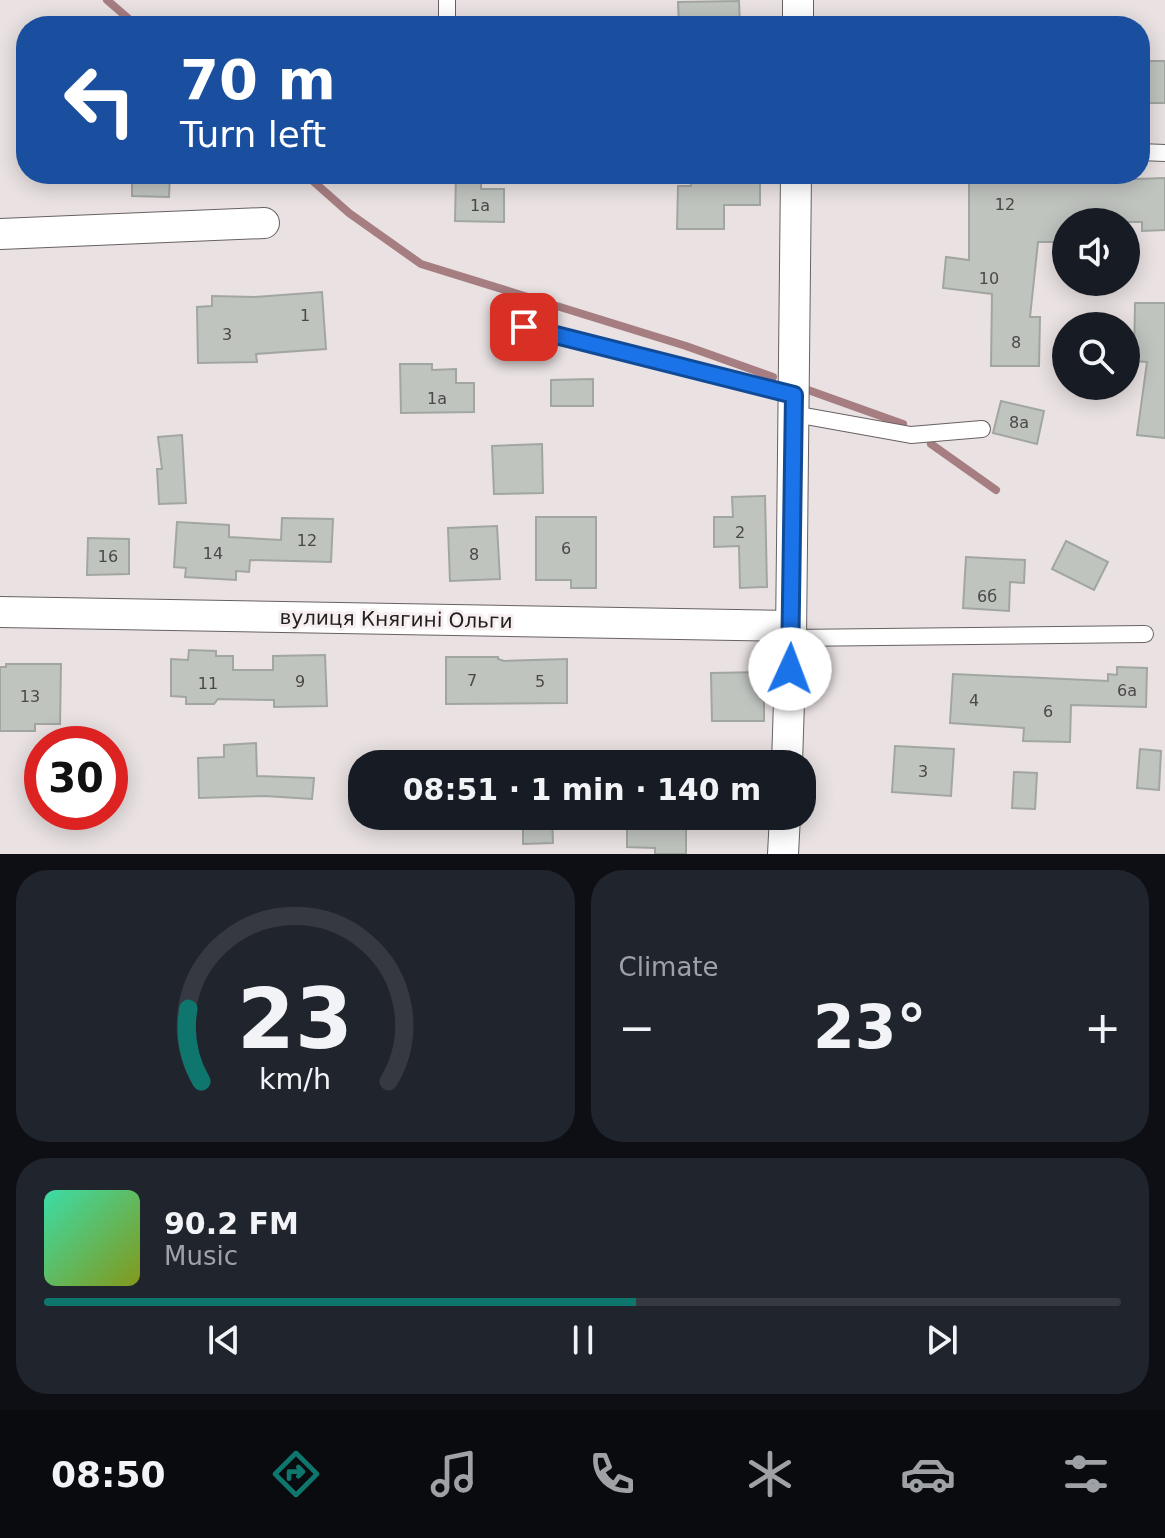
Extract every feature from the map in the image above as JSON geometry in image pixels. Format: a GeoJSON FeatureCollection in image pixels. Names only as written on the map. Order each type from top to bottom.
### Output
{"type":"FeatureCollection","features":[{"type":"Feature","properties":{"kind":"street"},"geometry":{"type":"LineString","coordinates":[[787,750],[796,184]]}},
{"type":"Feature","properties":{"kind":"street"},"geometry":{"type":"LineString","coordinates":[[0,234],[264,223]]}},
{"type":"Feature","properties":{"kind":"street","name":"вулиця Княгині Ольги"},"geometry":{"type":"LineString","coordinates":[[0,612],[791,632]]}},
{"type":"Feature","properties":{"kind":"street"},"geometry":{"type":"LineString","coordinates":[[783,854],[784,830]]}},
{"type":"Feature","properties":{"kind":"lane"},"geometry":{"type":"LineString","coordinates":[[524,327],[911,435],[982,429]]}},
{"type":"Feature","properties":{"kind":"lane"},"geometry":{"type":"LineString","coordinates":[[791,632],[1145,634]]}},
{"type":"Feature","properties":{"kind":"building"},"geometry":{"type":"Polygon","coordinates":[[[739,1],[740,16],[679,16],[678,2],[739,1]]]}},
{"type":"Feature","properties":{"kind":"building"},"geometry":{"type":"Polygon","coordinates":[[[1150,61],[1165,61],[1165,103],[1150,103],[1150,61]]]}},
{"type":"Feature","properties":{"kind":"building"},"geometry":{"type":"Polygon","coordinates":[[[1150,178],[1165,178],[1165,230],[1142,231],[1140,208],[1052,208],[1052,242],[1038,242],[1030,317],[1040,317],[1039,366],[991,366],[992,294],[943,288],[946,257],[969,260],[969,184],[1150,184],[1150,178]]]}},
{"type":"Feature","properties":{"kind":"building"},"geometry":{"type":"Polygon","coordinates":[[[132,184],[170,184],[169,197],[132,196],[132,184]]]}},
{"type":"Feature","properties":{"kind":"building"},"geometry":{"type":"Polygon","coordinates":[[[456,184],[481,184],[481,189],[504,189],[504,222],[455,221],[456,184]]]}},
{"type":"Feature","properties":{"kind":"building"},"geometry":{"type":"Polygon","coordinates":[[[760,184],[760,205],[724,205],[724,229],[677,229],[678,186],[760,184]]]}},
{"type":"Feature","properties":{"kind":"building"},"geometry":{"type":"Polygon","coordinates":[[[322,292],[326,349],[256,354],[257,362],[198,363],[197,307],[212,306],[212,296],[255,297],[322,292]]]}},
{"type":"Feature","properties":{"kind":"building"},"geometry":{"type":"Polygon","coordinates":[[[1135,303],[1165,303],[1165,438],[1137,435],[1147,362],[1140,361],[1140,312],[1135,312],[1135,303]]]}},
{"type":"Feature","properties":{"kind":"building"},"geometry":{"type":"Polygon","coordinates":[[[400,364],[432,364],[432,370],[456,369],[456,383],[474,383],[474,412],[401,413],[400,364]]]}},
{"type":"Feature","properties":{"kind":"building"},"geometry":{"type":"Polygon","coordinates":[[[593,379],[593,406],[551,406],[551,380],[593,379]]]}},
{"type":"Feature","properties":{"kind":"building"},"geometry":{"type":"Polygon","coordinates":[[[1001,401],[1044,411],[1037,444],[993,433],[1001,401]]]}},
{"type":"Feature","properties":{"kind":"building"},"geometry":{"type":"Polygon","coordinates":[[[182,435],[186,503],[159,504],[157,469],[162,469],[158,437],[182,435]]]}},
{"type":"Feature","properties":{"kind":"building"},"geometry":{"type":"Polygon","coordinates":[[[542,444],[543,493],[494,494],[492,446],[542,444]]]}},
{"type":"Feature","properties":{"kind":"building"},"geometry":{"type":"Polygon","coordinates":[[[765,496],[767,587],[740,588],[739,546],[714,547],[714,517],[733,517],[732,497],[765,496]]]}},
{"type":"Feature","properties":{"kind":"building"},"geometry":{"type":"Polygon","coordinates":[[[536,517],[596,517],[596,588],[571,588],[571,580],[536,580],[536,517]]]}},
{"type":"Feature","properties":{"kind":"building"},"geometry":{"type":"Polygon","coordinates":[[[282,518],[333,519],[331,562],[250,560],[249,572],[236,571],[236,580],[185,577],[186,568],[174,567],[177,522],[229,525],[229,537],[281,540],[282,518]]]}},
{"type":"Feature","properties":{"kind":"building"},"geometry":{"type":"Polygon","coordinates":[[[497,526],[500,579],[450,581],[448,528],[497,526]]]}},
{"type":"Feature","properties":{"kind":"building"},"geometry":{"type":"Polygon","coordinates":[[[88,538],[129,539],[129,574],[87,575],[88,538]]]}},
{"type":"Feature","properties":{"kind":"building"},"geometry":{"type":"Polygon","coordinates":[[[1066,541],[1108,562],[1094,590],[1052,569],[1066,541]]]}},
{"type":"Feature","properties":{"kind":"building"},"geometry":{"type":"Polygon","coordinates":[[[966,557],[1025,560],[1024,583],[1010,582],[1009,611],[963,608],[966,557]]]}},
{"type":"Feature","properties":{"kind":"building"},"geometry":{"type":"Polygon","coordinates":[[[189,650],[216,651],[216,656],[233,656],[233,670],[273,670],[273,656],[325,655],[327,706],[274,707],[274,700],[218,699],[214,704],[186,704],[186,697],[171,696],[171,659],[188,660],[189,650]]]}},
{"type":"Feature","properties":{"kind":"building"},"geometry":{"type":"Polygon","coordinates":[[[446,657],[498,657],[504,661],[567,659],[567,703],[446,704],[446,657]]]}},
{"type":"Feature","properties":{"kind":"building"},"geometry":{"type":"Polygon","coordinates":[[[6,664],[61,664],[60,724],[35,724],[24,726],[24,731],[0,731],[0,667],[6,667],[6,664]]]}},
{"type":"Feature","properties":{"kind":"building"},"geometry":{"type":"Polygon","coordinates":[[[1117,667],[1147,668],[1146,707],[1071,705],[1070,742],[1023,741],[1024,728],[950,723],[953,674],[1108,681],[1108,674],[1117,675],[1117,667]]]}},
{"type":"Feature","properties":{"kind":"building"},"geometry":{"type":"Polygon","coordinates":[[[764,672],[764,721],[712,721],[711,673],[764,672]]]}},
{"type":"Feature","properties":{"kind":"building"},"geometry":{"type":"Polygon","coordinates":[[[256,743],[257,776],[314,778],[312,799],[265,796],[199,798],[198,758],[224,757],[224,745],[256,743]]]}},
{"type":"Feature","properties":{"kind":"building"},"geometry":{"type":"Polygon","coordinates":[[[895,746],[954,749],[951,796],[892,792],[895,746]]]}},
{"type":"Feature","properties":{"kind":"building"},"geometry":{"type":"Polygon","coordinates":[[[1140,749],[1161,751],[1159,790],[1137,788],[1140,749]]]}},
{"type":"Feature","properties":{"kind":"building"},"geometry":{"type":"Polygon","coordinates":[[[1014,772],[1037,773],[1035,809],[1012,808],[1014,772]]]}},
{"type":"Feature","properties":{"kind":"building"},"geometry":{"type":"Polygon","coordinates":[[[523,830],[553,830],[553,843],[523,844],[523,830]]]}},
{"type":"Feature","properties":{"kind":"building"},"geometry":{"type":"Polygon","coordinates":[[[627,830],[686,830],[686,854],[655,854],[655,848],[627,847],[627,830]]]}},
{"type":"Feature","properties":{"kind":"waterway"},"geometry":{"type":"LineString","coordinates":[[107,0],[125,16]]}},
{"type":"Feature","properties":{"kind":"waterway"},"geometry":{"type":"LineString","coordinates":[[316,184],[349,213],[421,264],[686,346],[773,377]]}},
{"type":"Feature","properties":{"kind":"waterway"},"geometry":{"type":"LineString","coordinates":[[808,390],[903,424]]}},
{"type":"Feature","properties":{"kind":"waterway"},"geometry":{"type":"LineString","coordinates":[[931,444],[996,490]]}},
{"type":"Feature","properties":{"kind":"route"},"geometry":{"type":"LineString","coordinates":[[524,327],[794,395],[790,669]]}}]}
